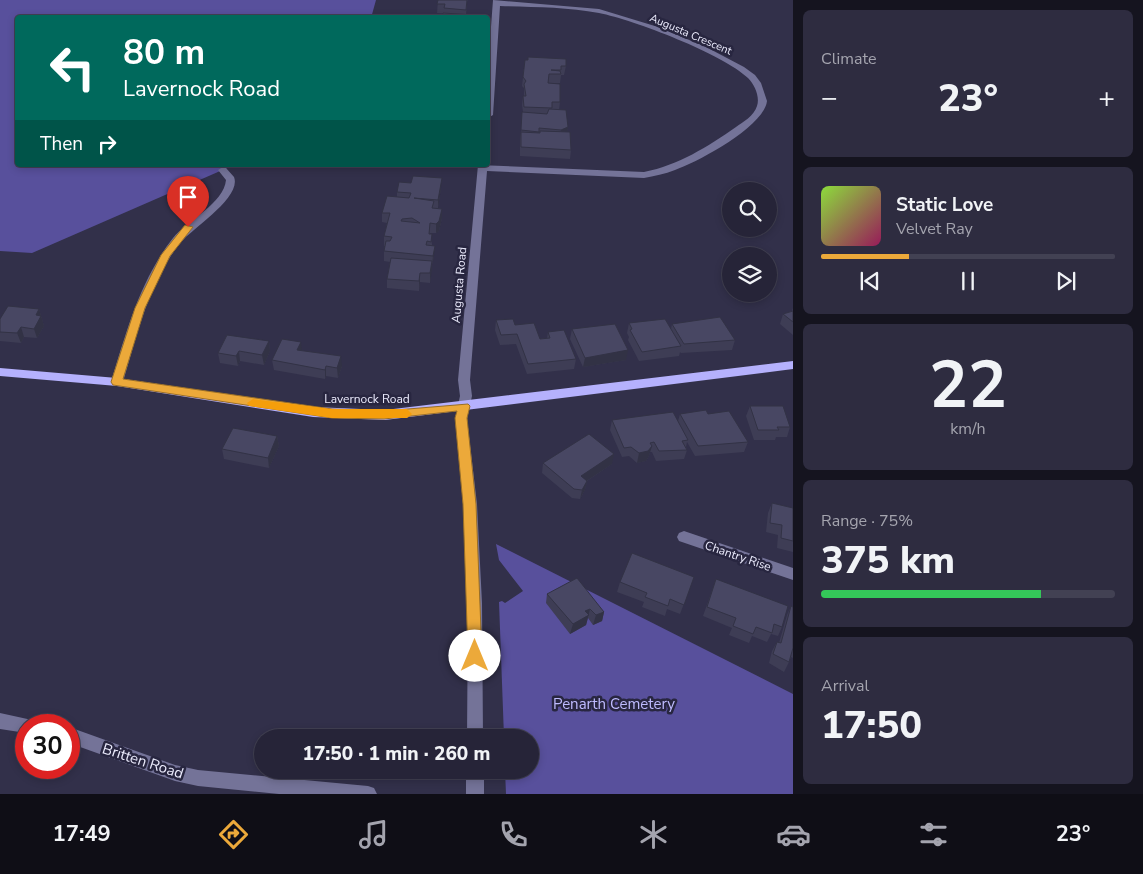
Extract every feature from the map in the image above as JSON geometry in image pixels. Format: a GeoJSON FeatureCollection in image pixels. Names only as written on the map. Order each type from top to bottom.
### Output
{"type":"FeatureCollection","features":[{"type":"Feature","properties":{"kind":"main road","name":"Lavernock Road"},"geometry":{"type":"LineString","coordinates":[[0,372],[117,382],[332,414],[392,414],[793,365]]}},
{"type":"Feature","properties":{"kind":"street"},"geometry":{"type":"LineString","coordinates":[[490,90],[497,2]]}},
{"type":"Feature","properties":{"kind":"street","name":"Augusta Crescent"},"geometry":{"type":"LineString","coordinates":[[490,166],[644,174],[661,172],[695,159],[714,147],[748,122],[760,110],[763,104],[756,82],[730,62],[617,15],[579,8],[497,2]]}},
{"type":"Feature","properties":{"kind":"street","name":"Augusta Road"},"geometry":{"type":"LineString","coordinates":[[475,729],[474,603],[470,504],[461,418],[466,396],[464,380],[483,167]]}},
{"type":"Feature","properties":{"kind":"street"},"geometry":{"type":"LineString","coordinates":[[117,382],[140,308],[166,255],[188,227],[227,194],[231,184],[229,176],[223,170]]}},
{"type":"Feature","properties":{"kind":"street","name":"Chantry Rise"},"geometry":{"type":"LineString","coordinates":[[684,537],[793,574]]}},
{"type":"Feature","properties":{"kind":"street"},"geometry":{"type":"LineString","coordinates":[[0,721],[15,724]]}},
{"type":"Feature","properties":{"kind":"street","name":"Britten Road"},"geometry":{"type":"LineString","coordinates":[[80,739],[175,773],[198,778],[368,794]]}},
{"type":"Feature","properties":{"kind":"street"},"geometry":{"type":"LineString","coordinates":[[475,779],[475,794]]}},
{"type":"Feature","properties":{"kind":"green space"},"geometry":{"type":"Polygon","coordinates":[[[0,0],[376,0],[372,15],[15,15],[15,167],[229,167],[32,253],[0,251],[0,0]]]}},
{"type":"Feature","properties":{"kind":"green space","name":"Penarth Cemetery"},"geometry":{"type":"Polygon","coordinates":[[[496,544],[793,694],[793,794],[506,794],[505,779],[539,779],[539,729],[504,729],[499,602],[505,603],[523,591],[499,560],[496,544]]]}},
{"type":"Feature","properties":{"kind":"building"},"geometry":{"type":"Polygon","coordinates":[[[438,0],[467,0],[466,10],[444,8],[445,4],[437,4],[438,0]]]}},
{"type":"Feature","properties":{"kind":"building"},"geometry":{"type":"Polygon","coordinates":[[[443,13],[473,15],[443,15],[443,13]]]}},
{"type":"Feature","properties":{"kind":"building"},"geometry":{"type":"Polygon","coordinates":[[[528,57],[566,59],[566,66],[561,66],[561,70],[551,70],[560,71],[561,74],[549,74],[548,83],[560,84],[560,102],[552,102],[552,108],[524,107],[523,96],[526,96],[524,84],[526,81],[523,77],[525,60],[528,60],[528,57]]]}},
{"type":"Feature","properties":{"kind":"building"},"geometry":{"type":"Polygon","coordinates":[[[549,109],[566,110],[568,127],[561,130],[539,128],[539,132],[521,130],[522,112],[547,114],[549,109]]]}},
{"type":"Feature","properties":{"kind":"building"},"geometry":{"type":"Polygon","coordinates":[[[540,131],[570,132],[571,150],[521,147],[521,132],[540,133],[540,131]]]}},
{"type":"Feature","properties":{"kind":"building"},"geometry":{"type":"Polygon","coordinates":[[[413,176],[442,178],[438,200],[414,198],[434,201],[432,208],[442,209],[439,221],[436,224],[430,223],[429,234],[432,234],[431,242],[427,241],[426,245],[435,246],[433,256],[384,251],[386,241],[390,241],[392,237],[384,236],[390,213],[382,213],[387,196],[409,198],[411,193],[397,192],[399,182],[411,183],[413,176]],[[412,218],[402,219],[401,221],[420,223],[412,218]]]}},
{"type":"Feature","properties":{"kind":"building"},"geometry":{"type":"Polygon","coordinates":[[[391,258],[432,261],[430,273],[420,273],[419,281],[387,279],[391,258]]]}},
{"type":"Feature","properties":{"kind":"building"},"geometry":{"type":"Polygon","coordinates":[[[8,306],[39,309],[36,315],[41,316],[34,329],[21,327],[17,333],[0,332],[0,319],[8,306]]]}},
{"type":"Feature","properties":{"kind":"building"},"geometry":{"type":"Polygon","coordinates":[[[793,311],[793,322],[783,314],[793,311]]]}},
{"type":"Feature","properties":{"kind":"building"},"geometry":{"type":"Polygon","coordinates":[[[720,317],[735,340],[684,344],[672,324],[720,317]]]}},
{"type":"Feature","properties":{"kind":"building"},"geometry":{"type":"Polygon","coordinates":[[[513,319],[515,325],[534,323],[540,339],[550,338],[548,332],[564,330],[576,359],[528,364],[517,334],[501,335],[496,320],[513,319]]]}},
{"type":"Feature","properties":{"kind":"building"},"geometry":{"type":"Polygon","coordinates":[[[665,319],[681,346],[642,352],[630,330],[632,329],[629,323],[665,319]]]}},
{"type":"Feature","properties":{"kind":"building"},"geometry":{"type":"Polygon","coordinates":[[[615,324],[628,350],[585,358],[572,329],[615,324]]]}},
{"type":"Feature","properties":{"kind":"building"},"geometry":{"type":"Polygon","coordinates":[[[227,335],[269,341],[262,355],[239,351],[236,356],[218,353],[227,335]]]}},
{"type":"Feature","properties":{"kind":"building"},"geometry":{"type":"Polygon","coordinates":[[[282,339],[301,342],[297,350],[341,356],[337,368],[326,366],[325,370],[272,360],[282,339]]]}},
{"type":"Feature","properties":{"kind":"building"},"geometry":{"type":"Polygon","coordinates":[[[750,406],[783,406],[790,427],[777,427],[779,430],[758,430],[750,406]]]}},
{"type":"Feature","properties":{"kind":"building"},"geometry":{"type":"Polygon","coordinates":[[[706,410],[708,414],[729,411],[748,442],[698,446],[680,414],[706,410]]]}},
{"type":"Feature","properties":{"kind":"building"},"geometry":{"type":"Polygon","coordinates":[[[673,412],[688,440],[682,441],[687,450],[659,451],[654,442],[650,443],[652,446],[648,451],[639,453],[631,447],[624,448],[612,420],[673,412]]]}},
{"type":"Feature","properties":{"kind":"building"},"geometry":{"type":"Polygon","coordinates":[[[233,428],[277,436],[268,458],[222,449],[233,428]]]}},
{"type":"Feature","properties":{"kind":"building"},"geometry":{"type":"Polygon","coordinates":[[[589,434],[614,454],[581,476],[587,481],[582,490],[574,489],[543,463],[589,434]]]}},
{"type":"Feature","properties":{"kind":"building"},"geometry":{"type":"Polygon","coordinates":[[[772,503],[793,508],[793,541],[781,538],[782,525],[770,523],[772,503]]]}},
{"type":"Feature","properties":{"kind":"building"},"geometry":{"type":"Polygon","coordinates":[[[632,553],[694,577],[684,605],[670,599],[668,606],[645,597],[647,593],[620,582],[632,553]]]}},
{"type":"Feature","properties":{"kind":"building"},"geometry":{"type":"Polygon","coordinates":[[[577,578],[604,612],[596,615],[590,609],[585,611],[589,615],[573,624],[547,594],[577,578]]]}},
{"type":"Feature","properties":{"kind":"building"},"geometry":{"type":"Polygon","coordinates":[[[716,579],[788,606],[782,627],[774,624],[772,633],[756,627],[753,634],[733,626],[736,618],[707,607],[716,579]]]}},
{"type":"Feature","properties":{"kind":"building"},"geometry":{"type":"Polygon","coordinates":[[[791,606],[793,607],[793,648],[789,662],[773,654],[777,642],[781,643],[791,606]]]}},
{"type":"Feature","properties":{"kind":"slow traffic"},"geometry":{"type":"LineString","coordinates":[[253,403],[332,414],[407,414]]}},
{"type":"Feature","properties":{"kind":"route"},"geometry":{"type":"LineString","coordinates":[[188,227],[166,255],[140,308],[117,382],[332,414],[406,414],[464,406],[461,418],[470,504],[475,656]]}}]}
